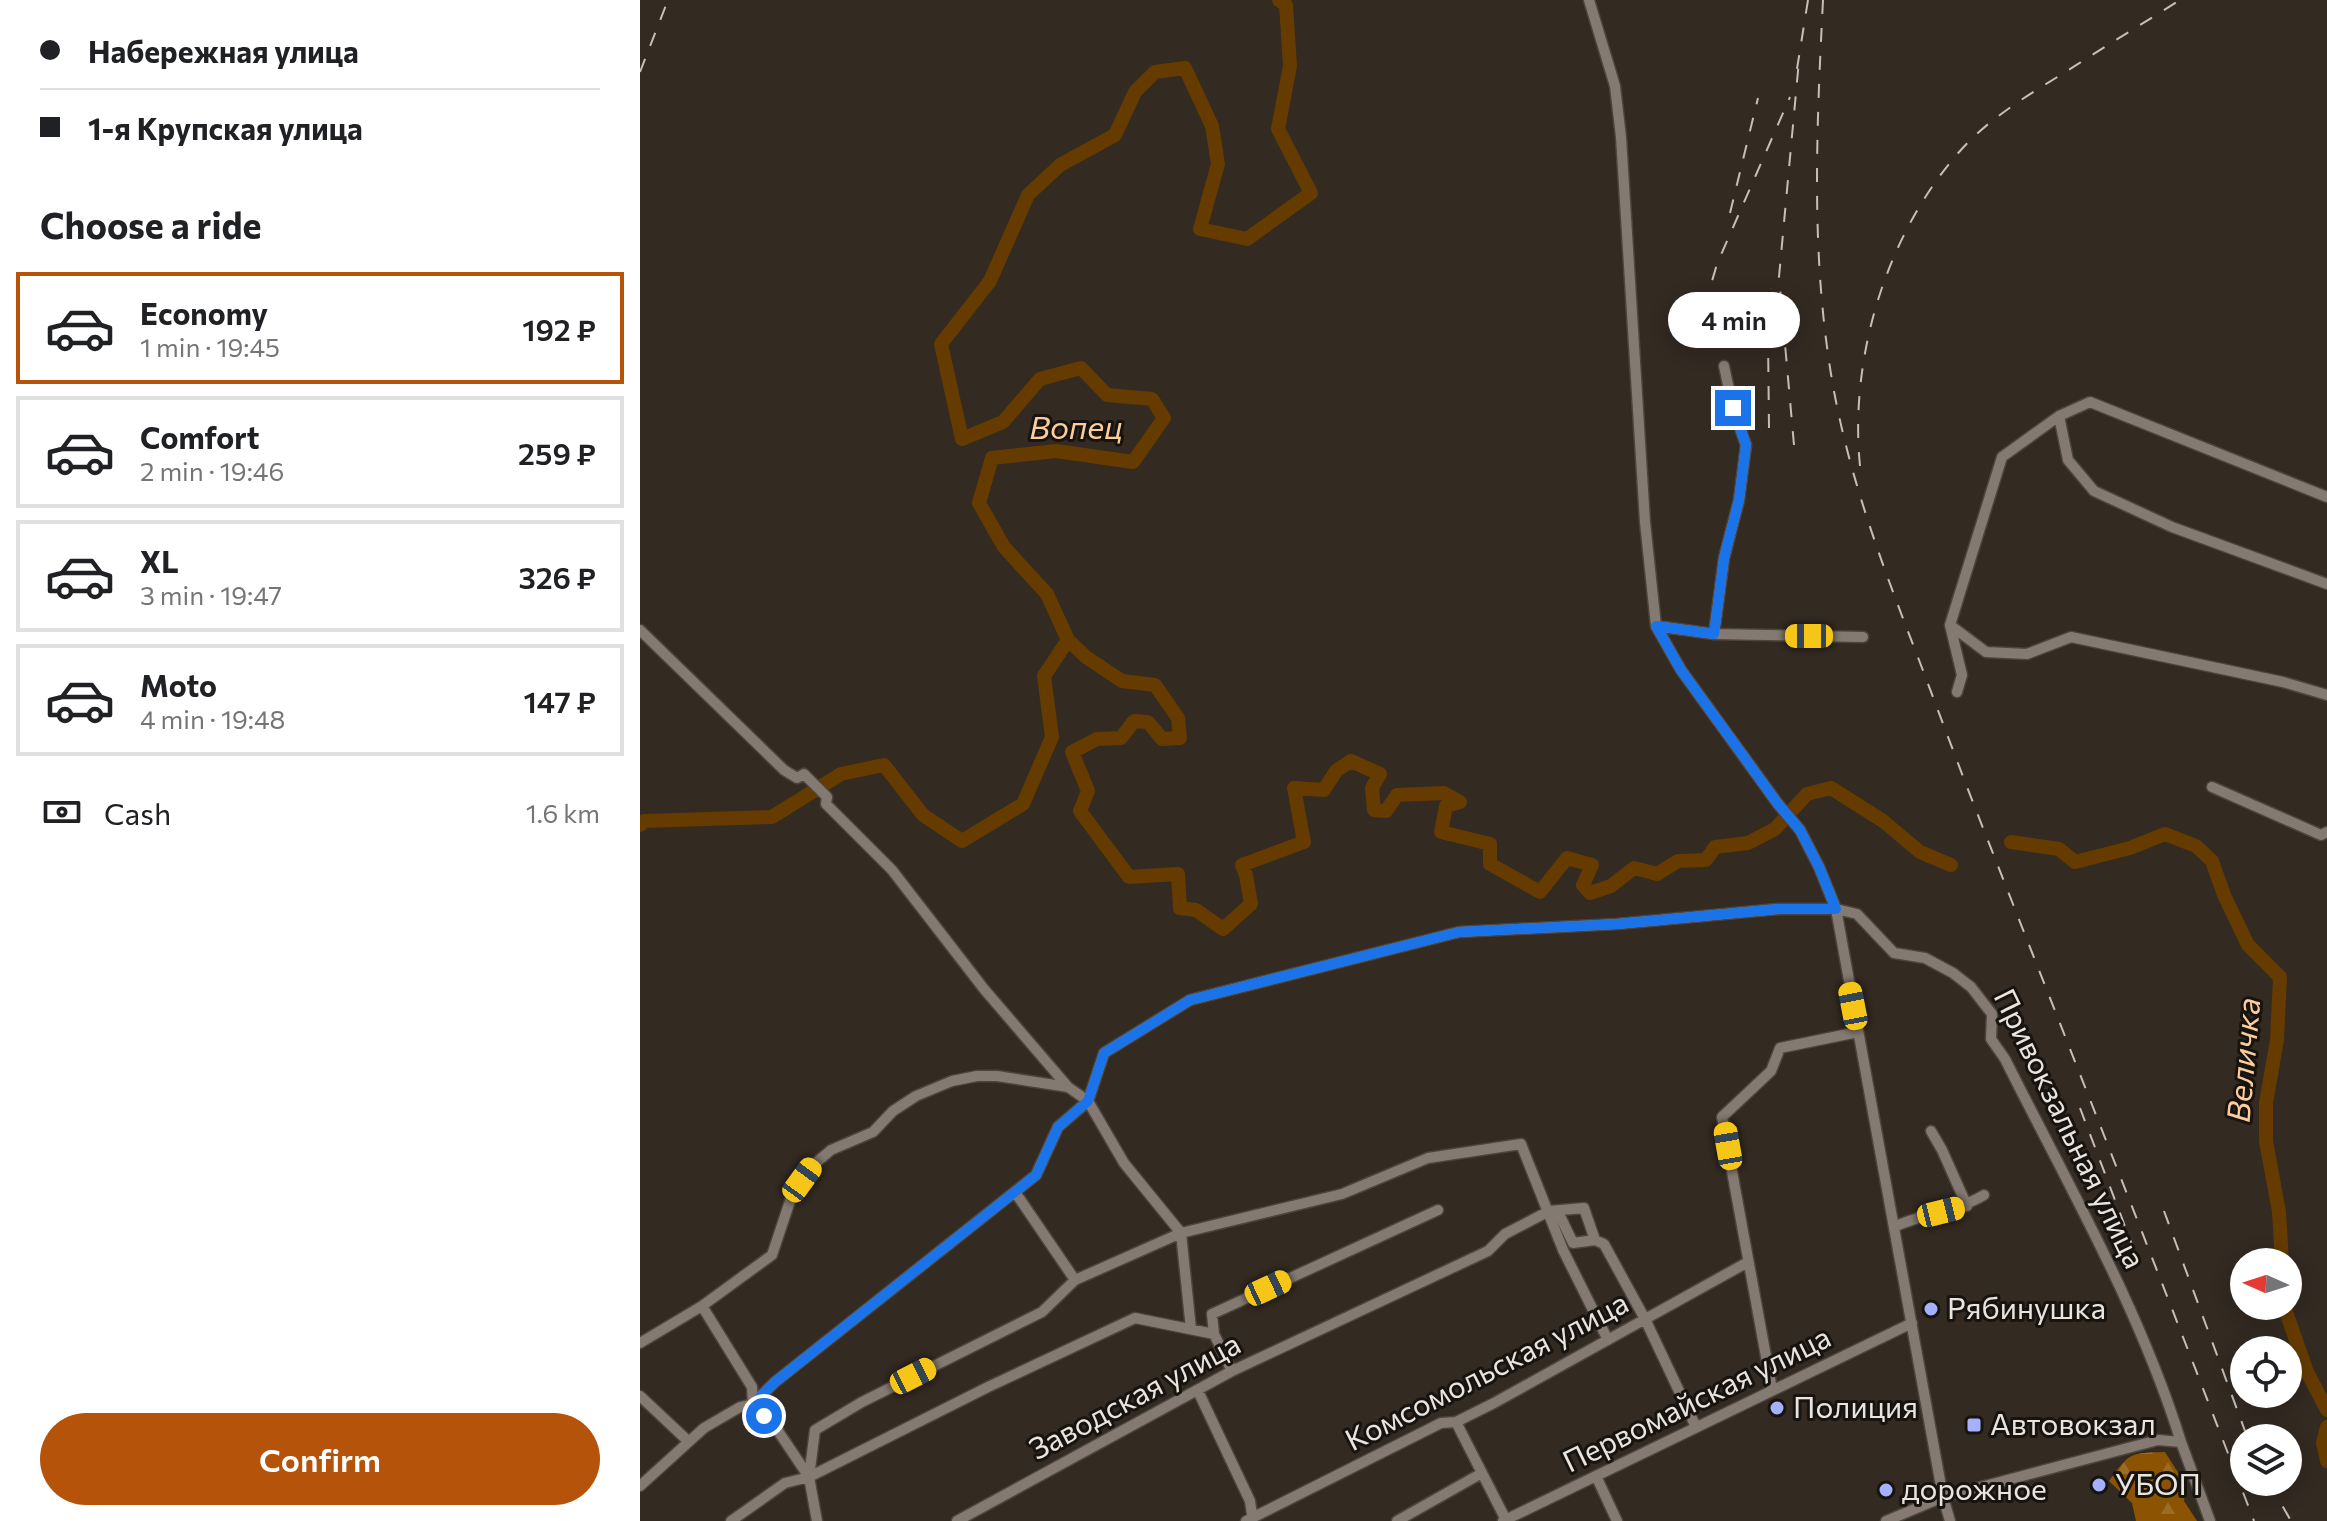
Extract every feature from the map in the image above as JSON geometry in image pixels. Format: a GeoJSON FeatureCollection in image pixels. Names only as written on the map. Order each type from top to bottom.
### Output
{"type":"FeatureCollection","features":[{"type":"Feature","properties":{"kind":"street"},"geometry":{"type":"LineString","coordinates":[[1589,0],[1615,86],[1621,137],[1645,522],[1656,626],[1681,670],[1800,830],[1836,909],[1943,1497],[1950,1521]]}},
{"type":"Feature","properties":{"kind":"street"},"geometry":{"type":"LineString","coordinates":[[1714,634],[1724,558],[1739,500],[1746,445],[1733,408],[1724,366]]}},
{"type":"Feature","properties":{"kind":"street"},"geometry":{"type":"LineString","coordinates":[[1957,692],[1962,675],[1950,625],[2002,457],[2059,416],[2090,402],[2327,497]]}},
{"type":"Feature","properties":{"kind":"street"},"geometry":{"type":"LineString","coordinates":[[2059,416],[2068,460],[2094,491],[2172,527],[2327,584]]}},
{"type":"Feature","properties":{"kind":"street"},"geometry":{"type":"LineString","coordinates":[[1950,625],[1986,652],[2027,654],[2071,637],[2283,682],[2327,695]]}},
{"type":"Feature","properties":{"kind":"street"},"geometry":{"type":"LineString","coordinates":[[1656,626],[1714,634],[1863,637]]}},
{"type":"Feature","properties":{"kind":"street"},"geometry":{"type":"LineString","coordinates":[[640,630],[784,770],[797,778],[804,774],[827,797],[826,804],[892,870],[984,989],[1068,1087],[1088,1101],[1124,1163],[1181,1233],[1191,1329]]}},
{"type":"Feature","properties":{"kind":"street"},"geometry":{"type":"LineString","coordinates":[[2212,787],[2321,835],[2327,832]]}},
{"type":"Feature","properties":{"kind":"street"},"geometry":{"type":"LineString","coordinates":[[640,1486],[688,1441],[740,1407],[753,1404],[775,1382],[1036,1175],[1058,1127],[1088,1101],[1104,1053],[1190,1000],[1459,932],[1617,924],[1778,909],[1836,909]]}},
{"type":"Feature","properties":{"kind":"street","name":"Привокзальная улица"},"geometry":{"type":"LineString","coordinates":[[1836,909],[1857,914],[1894,953],[1925,958],[1953,973],[1971,987],[1992,1014],[1991,1039],[2005,1059],[2117,1278],[2165,1391],[2210,1521]]}},
{"type":"Feature","properties":{"kind":"street"},"geometry":{"type":"LineString","coordinates":[[1772,1389],[1722,1117],[1771,1071],[1780,1048],[1858,1032]]}},
{"type":"Feature","properties":{"kind":"street"},"geometry":{"type":"LineString","coordinates":[[640,1343],[702,1306],[772,1255],[792,1195],[812,1166],[831,1150],[873,1132],[893,1111],[916,1096],[952,1081],[977,1076],[997,1076],[1068,1087]]}},
{"type":"Feature","properties":{"kind":"street"},"geometry":{"type":"LineString","coordinates":[[1931,1131],[1967,1206]]}},
{"type":"Feature","properties":{"kind":"street"},"geometry":{"type":"LineString","coordinates":[[817,1521],[809,1477],[815,1430],[862,1402],[1042,1312],[1075,1280],[1181,1233],[1342,1194],[1428,1158],[1521,1144],[1563,1250],[1608,1340]]}},
{"type":"Feature","properties":{"kind":"street"},"geometry":{"type":"LineString","coordinates":[[1015,1192],[1075,1280]]}},
{"type":"Feature","properties":{"kind":"street"},"geometry":{"type":"LineString","coordinates":[[1894,1227],[1909,1220],[1967,1206],[1984,1195]]}},
{"type":"Feature","properties":{"kind":"street"},"geometry":{"type":"LineString","coordinates":[[1549,1211],[1584,1208],[1595,1240]]}},
{"type":"Feature","properties":{"kind":"street"},"geometry":{"type":"LineString","coordinates":[[1232,1371],[1214,1334],[1212,1314],[1438,1210]]}},
{"type":"Feature","properties":{"kind":"street"},"geometry":{"type":"LineString","coordinates":[[1549,1211],[1561,1218],[1573,1243],[1595,1240],[1604,1244],[1645,1319],[1696,1427]]}},
{"type":"Feature","properties":{"kind":"street","name":"Заводская улица"},"geometry":{"type":"LineString","coordinates":[[957,1521],[1232,1371],[1488,1251],[1505,1234],[1549,1211]]}},
{"type":"Feature","properties":{"kind":"street","name":"Комсомольская улица"},"geometry":{"type":"LineString","coordinates":[[1250,1520],[1441,1423],[1456,1422],[1748,1262]]}},
{"type":"Feature","properties":{"kind":"street"},"geometry":{"type":"LineString","coordinates":[[702,1306],[752,1387],[753,1404],[776,1428],[809,1477]]}},
{"type":"Feature","properties":{"kind":"street"},"geometry":{"type":"LineString","coordinates":[[731,1521],[785,1483],[809,1477],[988,1387],[1135,1318],[1214,1334]]}},
{"type":"Feature","properties":{"kind":"street","name":"Первомайская улица"},"geometry":{"type":"LineString","coordinates":[[1504,1520],[1912,1323]]}},
{"type":"Feature","properties":{"kind":"street"},"geometry":{"type":"LineString","coordinates":[[1198,1391],[1250,1501],[1250,1520]]}},
{"type":"Feature","properties":{"kind":"street"},"geometry":{"type":"LineString","coordinates":[[640,1396],[688,1441]]}},
{"type":"Feature","properties":{"kind":"street"},"geometry":{"type":"LineString","coordinates":[[1456,1422],[1504,1520]]}},
{"type":"Feature","properties":{"kind":"street"},"geometry":{"type":"LineString","coordinates":[[1886,1521],[1943,1497],[2137,1444],[2158,1440],[2181,1442]]}},
{"type":"Feature","properties":{"kind":"street"},"geometry":{"type":"LineString","coordinates":[[1397,1521],[1482,1473]]}},
{"type":"Feature","properties":{"kind":"street"},"geometry":{"type":"LineString","coordinates":[[1596,1476],[1617,1521]]}},
{"type":"Feature","properties":{"kind":"green space"},"geometry":{"type":"Polygon","coordinates":[[[2165,1452],[2186,1485],[2184,1501],[2197,1521],[2136,1521],[2132,1503],[2109,1481],[2132,1456],[2165,1452]]]}},
{"type":"Feature","properties":{"kind":"waterway","name":"Вопец"},"geometry":{"type":"LineString","coordinates":[[640,825],[644,821],[772,817],[841,774],[884,765],[923,815],[962,841],[1023,804],[1052,737],[1044,676],[1068,640],[1047,594],[1004,547],[979,503],[992,458],[1056,451],[1133,462],[1164,418],[1152,399],[1107,395],[1081,368],[1040,379],[1003,422],[962,439],[941,344],[990,281],[1028,195],[1060,165],[1115,135],[1135,92],[1155,72],[1185,68],[1212,126],[1218,164],[1200,229],[1247,239],[1311,193],[1278,129],[1290,66],[1286,5],[1279,0]]}},
{"type":"Feature","properties":{"kind":"waterway","name":"Величка"},"geometry":{"type":"LineString","coordinates":[[1068,640],[1086,657],[1122,681],[1155,685],[1178,718],[1180,738],[1162,739],[1148,722],[1134,721],[1121,738],[1097,739],[1072,752],[1088,791],[1080,811],[1129,877],[1178,874],[1180,908],[1196,910],[1223,929],[1251,904],[1242,865],[1304,842],[1294,788],[1324,790],[1336,771],[1351,761],[1380,774],[1372,788],[1374,810],[1386,811],[1397,795],[1444,793],[1460,802],[1446,806],[1441,832],[1490,844],[1490,864],[1540,892],[1567,858],[1592,865],[1583,885],[1590,893],[1611,886],[1634,868],[1657,874],[1678,861],[1706,860],[1715,847],[1748,843],[1775,829],[1807,794],[1831,788],[1883,821],[1920,852],[1951,865]]}},
{"type":"Feature","properties":{"kind":"waterway","name":"Величка"},"geometry":{"type":"LineString","coordinates":[[2011,842],[2059,849],[2075,862],[2130,848],[2165,834],[2196,846],[2212,861],[2248,945],[2280,977],[2277,1040],[2266,1103],[2266,1141],[2279,1212],[2281,1248]]}},
{"type":"Feature","properties":{"kind":"waterway","name":"Величка"},"geometry":{"type":"LineString","coordinates":[[2289,1320],[2307,1372],[2327,1410]]}},
{"type":"Feature","properties":{"kind":"waterway","name":"Величка"},"geometry":{"type":"LineString","coordinates":[[2327,1427],[2323,1443],[2327,1461]]}},
{"type":"Feature","properties":{"kind":"railway"},"geometry":{"type":"LineString","coordinates":[[640,72],[668,0]]}},
{"type":"Feature","properties":{"kind":"railway"},"geometry":{"type":"LineString","coordinates":[[1797,69],[1808,0]]}},
{"type":"Feature","properties":{"kind":"railway"},"geometry":{"type":"LineString","coordinates":[[1823,0],[1818,135],[1820,271],[1829,361],[1854,475],[1891,587],[1960,768],[2254,1521]]}},
{"type":"Feature","properties":{"kind":"railway"},"geometry":{"type":"LineString","coordinates":[[1860,466],[1858,425],[1861,382],[1878,298],[1912,219],[1934,184],[1971,139],[1997,117],[2180,0]]}},
{"type":"Feature","properties":{"kind":"railway"},"geometry":{"type":"LineString","coordinates":[[1794,445],[1779,277],[1799,60]]}},
{"type":"Feature","properties":{"kind":"railway"},"geometry":{"type":"LineString","coordinates":[[1702,335],[1707,298],[1717,264],[1790,97]]}},
{"type":"Feature","properties":{"kind":"railway"},"geometry":{"type":"LineString","coordinates":[[1730,213],[1758,98]]}},
{"type":"Feature","properties":{"kind":"railway"},"geometry":{"type":"LineString","coordinates":[[1769,428],[1771,288]]}},
{"type":"Feature","properties":{"kind":"railway"},"geometry":{"type":"LineString","coordinates":[[2080,1108],[2134,1250]]}},
{"type":"Feature","properties":{"kind":"railway"},"geometry":{"type":"LineString","coordinates":[[2164,1211],[2242,1424]]}},
{"type":"Feature","properties":{"kind":"railway"},"geometry":{"type":"LineString","coordinates":[[2277,1496],[2291,1521]]}},
{"type":"Feature","properties":{"kind":"place","name":"Рябинушка"},"geometry":{"type":"Point","coordinates":[1931,1309]}},
{"type":"Feature","properties":{"kind":"place","name":"Полиция"},"geometry":{"type":"Point","coordinates":[1777,1408]}},
{"type":"Feature","properties":{"kind":"place","name":"Автовокзал"},"geometry":{"type":"Point","coordinates":[1974,1425]}},
{"type":"Feature","properties":{"kind":"place","name":"УБОП"},"geometry":{"type":"Point","coordinates":[2099,1485]}},
{"type":"Feature","properties":{"kind":"place","name":"дорожное"},"geometry":{"type":"Point","coordinates":[1886,1490]}},
{"type":"Feature","properties":{"kind":"route"},"geometry":{"type":"LineString","coordinates":[[764,1416],[753,1404],[775,1382],[1036,1175],[1058,1127],[1088,1101],[1104,1053],[1190,1000],[1459,932],[1617,924],[1778,909],[1836,909],[1800,830],[1681,670],[1656,626],[1714,634],[1724,558],[1739,500],[1746,445],[1733,408]]}}]}
